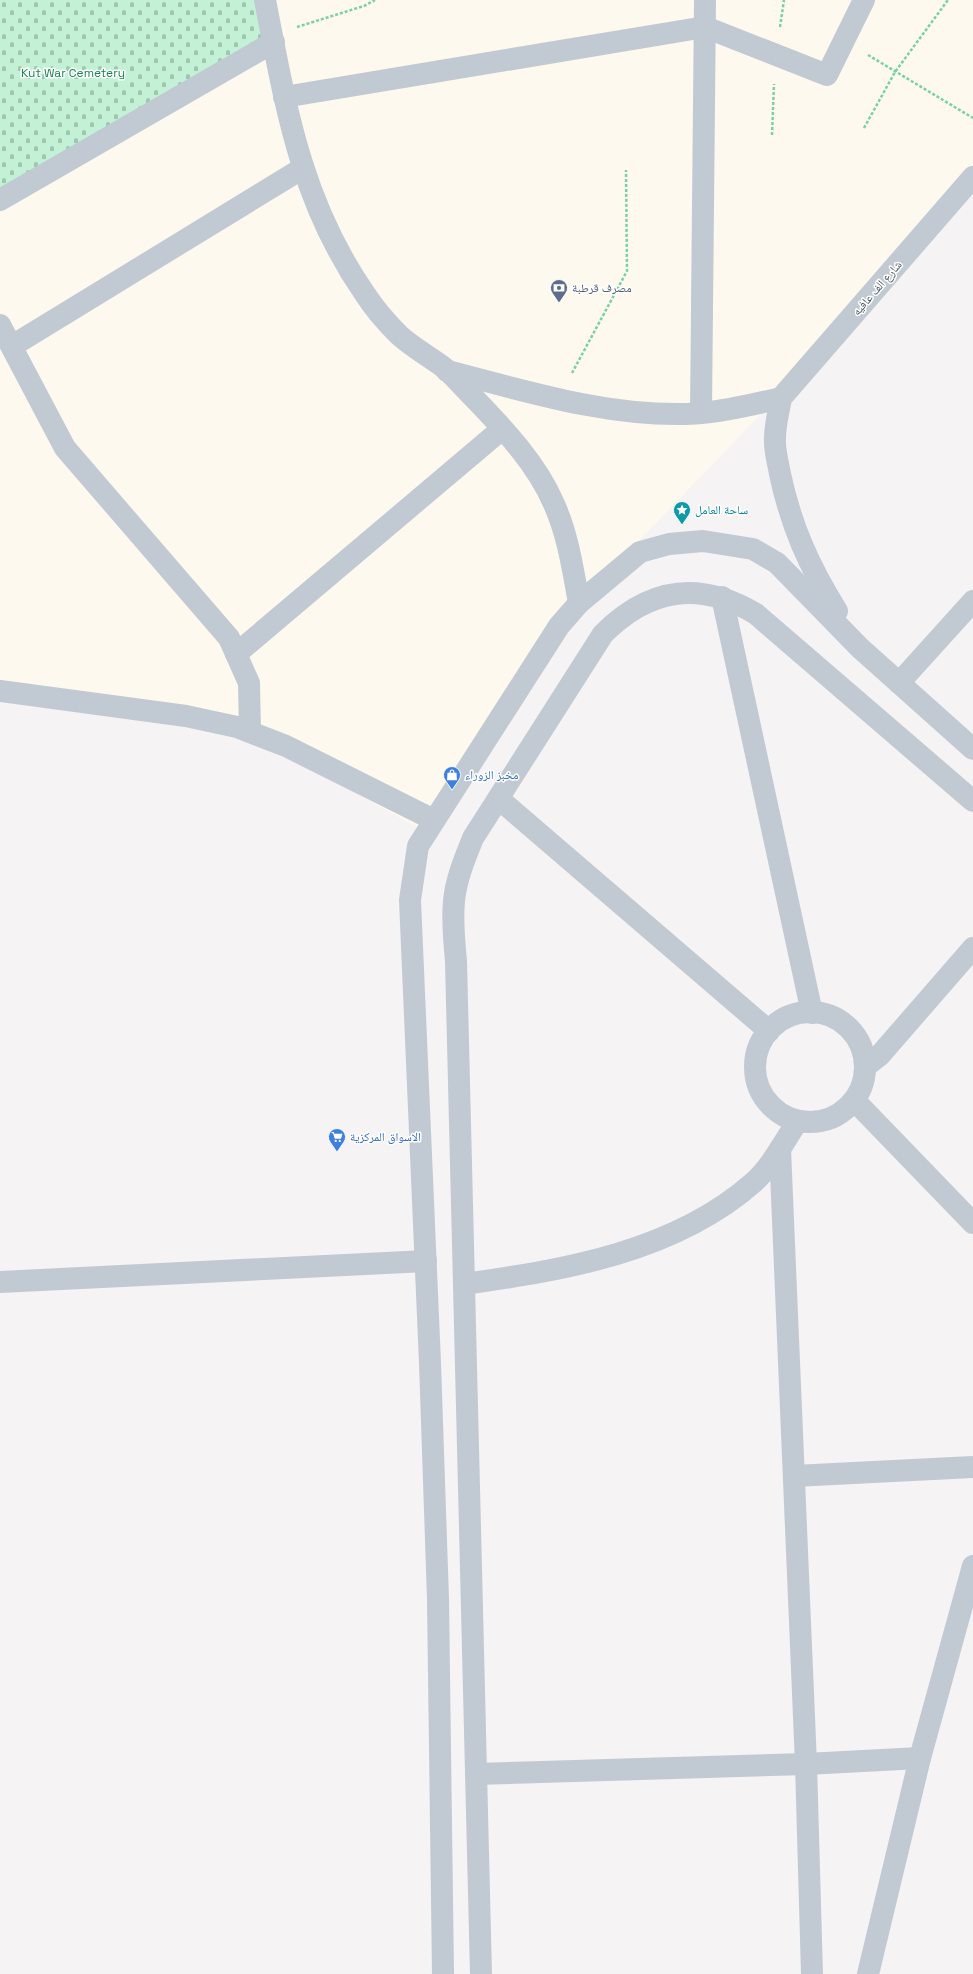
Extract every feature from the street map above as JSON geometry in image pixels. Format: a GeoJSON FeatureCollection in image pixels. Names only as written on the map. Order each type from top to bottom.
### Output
{"type":"FeatureCollection","features":[{"type":"Feature","properties":{"kind":"street"},"geometry":{"type":"LineString","coordinates":[[265,0],[284,97],[303,168],[309,188],[334,246],[365,296],[399,335],[447,371],[502,429],[531,463],[555,505],[564,533],[579,603]]}},
{"type":"Feature","properties":{"kind":"street"},"geometry":{"type":"LineString","coordinates":[[701,412],[705,0]]}},
{"type":"Feature","properties":{"kind":"street"},"geometry":{"type":"LineString","coordinates":[[284,97],[705,27],[827,75],[864,0]]}},
{"type":"Feature","properties":{"kind":"street"},"geometry":{"type":"LineString","coordinates":[[0,200],[273,38]]}},
{"type":"Feature","properties":{"kind":"street"},"geometry":{"type":"LineString","coordinates":[[12,346],[303,168]]}},
{"type":"Feature","properties":{"kind":"street","name":"شارع الف عافيه"},"geometry":{"type":"LineString","coordinates":[[782,398],[973,177]]}},
{"type":"Feature","properties":{"kind":"street"},"geometry":{"type":"LineString","coordinates":[[0,326],[65,448],[229,638],[249,683],[250,732]]}},
{"type":"Feature","properties":{"kind":"street"},"geometry":{"type":"LineString","coordinates":[[447,371],[558,400],[618,411],[686,414],[730,409],[782,398],[774,438],[784,492],[792,524],[816,578],[860,648]]}},
{"type":"Feature","properties":{"kind":"street"},"geometry":{"type":"LineString","coordinates":[[236,654],[502,429]]}},
{"type":"Feature","properties":{"kind":"street"},"geometry":{"type":"LineString","coordinates":[[443,1974],[438,1599],[426,1261],[410,900],[418,846],[559,626],[579,603],[640,552],[669,544],[704,541],[753,549],[776,563],[860,648],[973,749]]}},
{"type":"Feature","properties":{"kind":"street"},"geometry":{"type":"LineString","coordinates":[[482,1974],[456,961],[452,922],[454,900],[460,873],[473,838],[603,634],[616,621],[632,610],[648,601],[666,595],[704,594],[722,597],[740,604],[756,614],[973,801]]}},
{"type":"Feature","properties":{"kind":"street"},"geometry":{"type":"LineString","coordinates":[[722,597],[812,1013]]}},
{"type":"Feature","properties":{"kind":"street"},"geometry":{"type":"LineString","coordinates":[[899,683],[973,601]]}},
{"type":"Feature","properties":{"kind":"street"},"geometry":{"type":"LineString","coordinates":[[0,691],[186,716],[236,727],[286,746],[434,820]]}},
{"type":"Feature","properties":{"kind":"street"},"geometry":{"type":"LineString","coordinates":[[499,799],[769,1031]]}},
{"type":"Feature","properties":{"kind":"street"},"geometry":{"type":"LineString","coordinates":[[866,1066],[880,1055],[973,948]]}},
{"type":"Feature","properties":{"kind":"street"},"geometry":{"type":"LineString","coordinates":[[804,1012],[812,1013],[822,1013],[840,1021],[853,1033],[862,1049],[866,1066],[863,1084],[855,1101],[841,1113],[825,1121],[807,1123],[789,1119],[773,1109],[761,1095],[755,1078],[755,1060],[760,1042],[769,1031],[786,1017],[804,1012]]}},
{"type":"Feature","properties":{"kind":"street"},"geometry":{"type":"LineString","coordinates":[[855,1101],[973,1223]]}},
{"type":"Feature","properties":{"kind":"street"},"geometry":{"type":"LineString","coordinates":[[464,1284],[535,1274],[607,1257],[648,1243],[685,1227],[723,1205],[754,1182],[772,1161],[798,1121]]}},
{"type":"Feature","properties":{"kind":"street"},"geometry":{"type":"LineString","coordinates":[[780,1149],[806,1764],[812,1974]]}},
{"type":"Feature","properties":{"kind":"street"},"geometry":{"type":"LineString","coordinates":[[0,1282],[426,1261]]}},
{"type":"Feature","properties":{"kind":"street"},"geometry":{"type":"LineString","coordinates":[[794,1476],[973,1467]]}},
{"type":"Feature","properties":{"kind":"street"},"geometry":{"type":"LineString","coordinates":[[868,1974],[920,1758],[973,1566]]}},
{"type":"Feature","properties":{"kind":"street"},"geometry":{"type":"LineString","coordinates":[[476,1774],[806,1764],[920,1758]]}},
{"type":"Feature","properties":{"kind":"path"},"geometry":{"type":"LineString","coordinates":[[273,38],[364,6],[375,0]]}},
{"type":"Feature","properties":{"kind":"path"},"geometry":{"type":"LineString","coordinates":[[864,128],[895,72],[948,0]]}},
{"type":"Feature","properties":{"kind":"path"},"geometry":{"type":"LineString","coordinates":[[844,41],[973,118]]}},
{"type":"Feature","properties":{"kind":"path"},"geometry":{"type":"LineString","coordinates":[[558,400],[627,271],[626,170]]}},
{"type":"Feature","properties":{"kind":"shaded area"},"geometry":{"type":"Polygon","coordinates":[[[266,0],[973,0],[973,182],[821,352],[579,603],[424,831],[237,727],[0,689],[0,204],[266,0]]]}},
{"type":"Feature","properties":{"kind":"green space","name":"Kut War Cemetery"},"geometry":{"type":"Polygon","coordinates":[[[0,0],[266,0],[274,42],[0,200],[0,0]]]}},
{"type":"Feature","properties":{"kind":"place","name":"مصرف قرطبة"},"geometry":{"type":"Point","coordinates":[559,303]}},
{"type":"Feature","properties":{"kind":"place","name":"ساحة العامل"},"geometry":{"type":"Point","coordinates":[682,525]}},
{"type":"Feature","properties":{"kind":"place","name":"مخبز الزوراء"},"geometry":{"type":"Point","coordinates":[452,790]}},
{"type":"Feature","properties":{"kind":"place","name":"الاسواق المركزية"},"geometry":{"type":"Point","coordinates":[337,1152]}}]}
